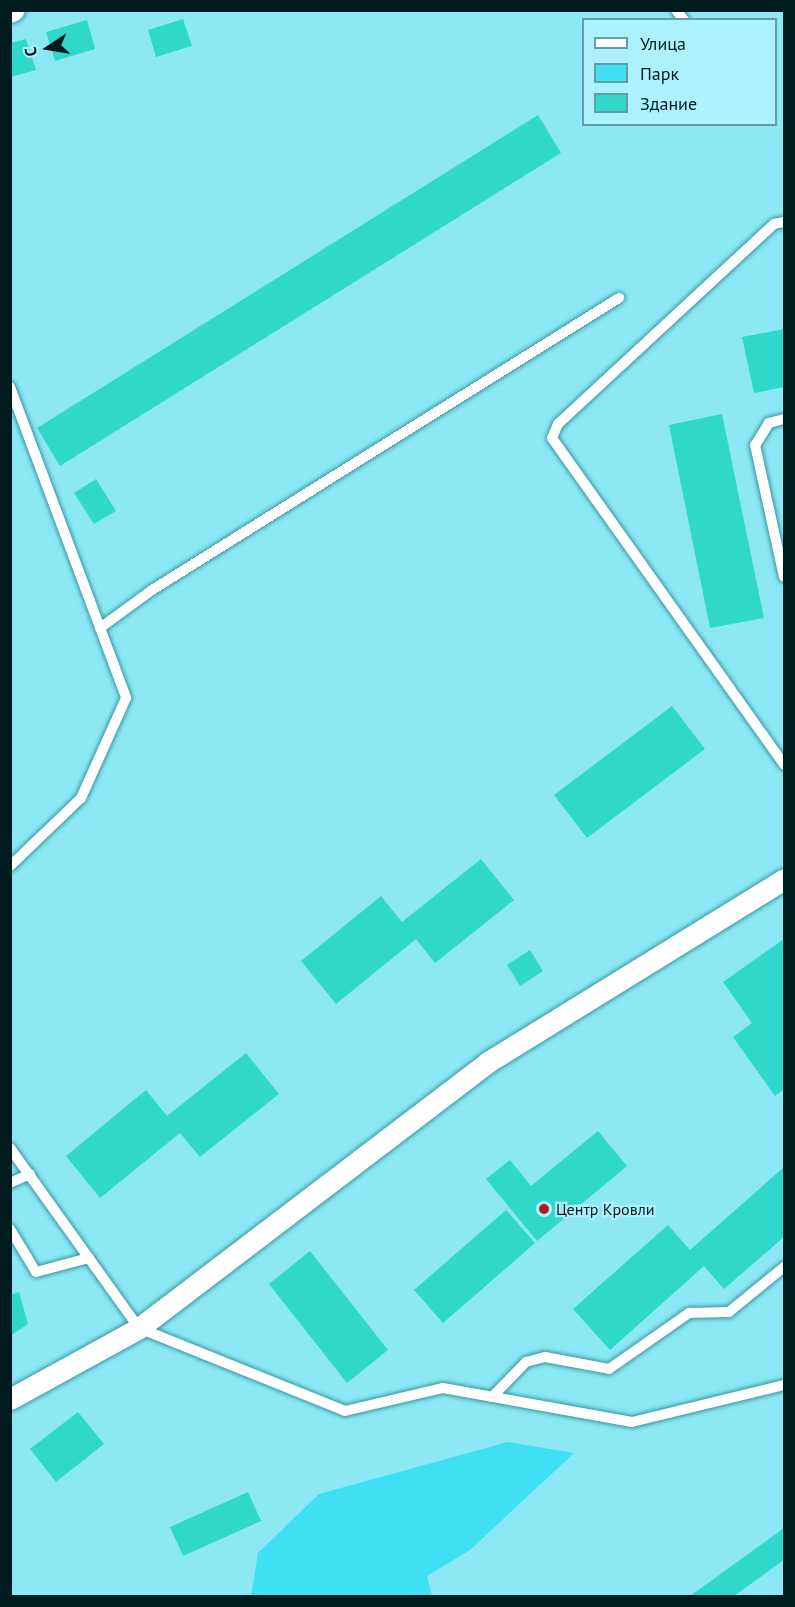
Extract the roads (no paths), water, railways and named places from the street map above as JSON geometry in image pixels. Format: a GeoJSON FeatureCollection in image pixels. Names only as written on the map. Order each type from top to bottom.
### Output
{"type":"FeatureCollection","features":[{"type":"Feature","properties":{"kind":"street"},"geometry":{"type":"LineString","coordinates":[[10,1399],[139,1328],[488,1062],[784,879]]}},
{"type":"Feature","properties":{"kind":"lane"},"geometry":{"type":"LineString","coordinates":[[784,222],[774,224],[558,424],[552,438],[784,765]]}},
{"type":"Feature","properties":{"kind":"lane"},"geometry":{"type":"LineString","coordinates":[[100,628],[162,583],[619,298]]}},
{"type":"Feature","properties":{"kind":"lane"},"geometry":{"type":"LineString","coordinates":[[10,387],[126,698],[81,798],[10,866]]}},
{"type":"Feature","properties":{"kind":"lane"},"geometry":{"type":"LineString","coordinates":[[784,419],[769,423],[755,445],[784,577]]}},
{"type":"Feature","properties":{"kind":"lane"},"geometry":{"type":"LineString","coordinates":[[10,1148],[139,1328],[345,1411],[443,1388],[632,1422],[784,1384]]}},
{"type":"Feature","properties":{"kind":"lane"},"geometry":{"type":"LineString","coordinates":[[10,1184],[30,1174]]}},
{"type":"Feature","properties":{"kind":"lane"},"geometry":{"type":"LineString","coordinates":[[10,1229],[36,1272],[89,1258]]}},
{"type":"Feature","properties":{"kind":"lane"},"geometry":{"type":"LineString","coordinates":[[492,1397],[526,1362],[545,1357],[609,1369],[689,1313],[729,1312],[784,1267]]}},
{"type":"Feature","properties":{"kind":"place","name":"Центр Кровли"},"geometry":{"type":"Point","coordinates":[544,1209]}}]}
